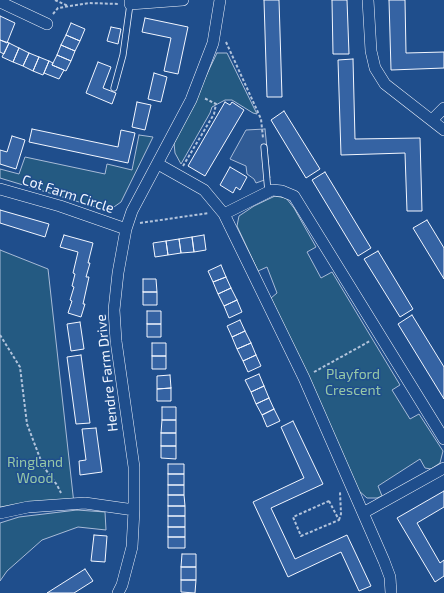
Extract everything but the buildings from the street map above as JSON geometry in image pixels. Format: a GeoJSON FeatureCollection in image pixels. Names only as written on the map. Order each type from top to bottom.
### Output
{"type":"FeatureCollection","features":[{"type":"Feature","properties":{"kind":"street"},"geometry":{"type":"LineString","coordinates":[[130,2],[183,0]]}},
{"type":"Feature","properties":{"kind":"street","name":"Hendre Farm Drive"},"geometry":{"type":"LineString","coordinates":[[118,593],[122,585],[132,547],[134,467],[116,341],[114,310],[118,273],[127,227],[132,212],[194,94],[213,43],[220,0]]}},
{"type":"Feature","properties":{"kind":"street"},"geometry":{"type":"LineString","coordinates":[[368,0],[371,50],[375,68],[385,84],[444,130]]}},
{"type":"Feature","properties":{"kind":"street"},"geometry":{"type":"LineString","coordinates":[[0,2],[47,24]]}},
{"type":"Feature","properties":{"kind":"street"},"geometry":{"type":"LineString","coordinates":[[432,120],[444,108]]}},
{"type":"Feature","properties":{"kind":"street"},"geometry":{"type":"LineString","coordinates":[[158,164],[204,190],[223,213],[304,378],[384,561],[390,577],[391,593]]}},
{"type":"Feature","properties":{"kind":"street","name":"Cot Farm Circle"},"geometry":{"type":"LineString","coordinates":[[0,189],[127,227]]}},
{"type":"Feature","properties":{"kind":"street"},"geometry":{"type":"LineString","coordinates":[[223,213],[272,190],[282,191],[294,196],[444,439]]}},
{"type":"Feature","properties":{"kind":"street"},"geometry":{"type":"LineString","coordinates":[[363,513],[444,468]]}},
{"type":"Feature","properties":{"kind":"street"},"geometry":{"type":"LineString","coordinates":[[0,513],[28,507],[85,503],[134,510]]}},
{"type":"Feature","properties":{"kind":"lane"},"geometry":{"type":"LineString","coordinates":[[114,88],[123,56],[130,2]]}},
{"type":"Feature","properties":{"kind":"lane"},"geometry":{"type":"LineString","coordinates":[[264,147],[268,192]]}},
{"type":"Feature","properties":{"kind":"path"},"geometry":{"type":"LineString","coordinates":[[55,0],[68,6]]}},
{"type":"Feature","properties":{"kind":"path"},"geometry":{"type":"LineString","coordinates":[[47,24],[58,8],[90,3],[130,2]]}},
{"type":"Feature","properties":{"kind":"path"},"geometry":{"type":"LineString","coordinates":[[216,23],[261,119],[264,147]]}},
{"type":"Feature","properties":{"kind":"path"},"geometry":{"type":"LineString","coordinates":[[177,175],[214,114],[216,104],[194,94]]}},
{"type":"Feature","properties":{"kind":"path"},"geometry":{"type":"LineString","coordinates":[[127,227],[223,213]]}},
{"type":"Feature","properties":{"kind":"path"},"geometry":{"type":"LineString","coordinates":[[0,335],[20,367],[27,424],[43,466],[58,485],[66,504]]}},
{"type":"Feature","properties":{"kind":"path"},"geometry":{"type":"LineString","coordinates":[[304,378],[380,336]]}},
{"type":"Feature","properties":{"kind":"path"},"geometry":{"type":"LineString","coordinates":[[329,501],[338,520],[301,536],[293,517],[329,501]]}},
{"type":"Feature","properties":{"kind":"green space"},"geometry":{"type":"Polygon","coordinates":[[[217,53],[227,53],[257,114],[232,100],[225,100],[212,107],[181,164],[175,153],[174,143],[217,53]]]}},
{"type":"Feature","properties":{"kind":"green space"},"geometry":{"type":"Polygon","coordinates":[[[139,135],[153,137],[121,202],[111,209],[99,208],[0,178],[0,169],[19,174],[25,157],[105,174],[107,164],[132,170],[139,135]]]}},
{"type":"Feature","properties":{"kind":"green space","name":"Playford Crescent"},"geometry":{"type":"Polygon","coordinates":[[[275,196],[286,198],[294,208],[316,247],[307,252],[321,278],[332,272],[400,385],[392,390],[410,419],[419,414],[443,451],[440,463],[431,469],[425,468],[420,459],[378,486],[382,496],[377,498],[367,498],[358,490],[271,298],[277,293],[267,267],[258,271],[237,226],[239,216],[254,206],[275,196]]]}},
{"type":"Feature","properties":{"kind":"green space","name":"Ringland Wood"},"geometry":{"type":"Polygon","coordinates":[[[0,250],[48,269],[74,504],[0,513],[0,250]]]}},
{"type":"Feature","properties":{"kind":"green space"},"geometry":{"type":"Polygon","coordinates":[[[77,510],[105,512],[106,530],[78,527],[42,540],[7,571],[0,581],[0,523],[19,517],[77,510]]]}},
{"type":"Feature","properties":{"kind":"shaded area"},"geometry":{"type":"Polygon","coordinates":[[[265,129],[270,178],[256,183],[254,179],[247,174],[246,166],[230,159],[246,130],[265,129]]]}}]}
